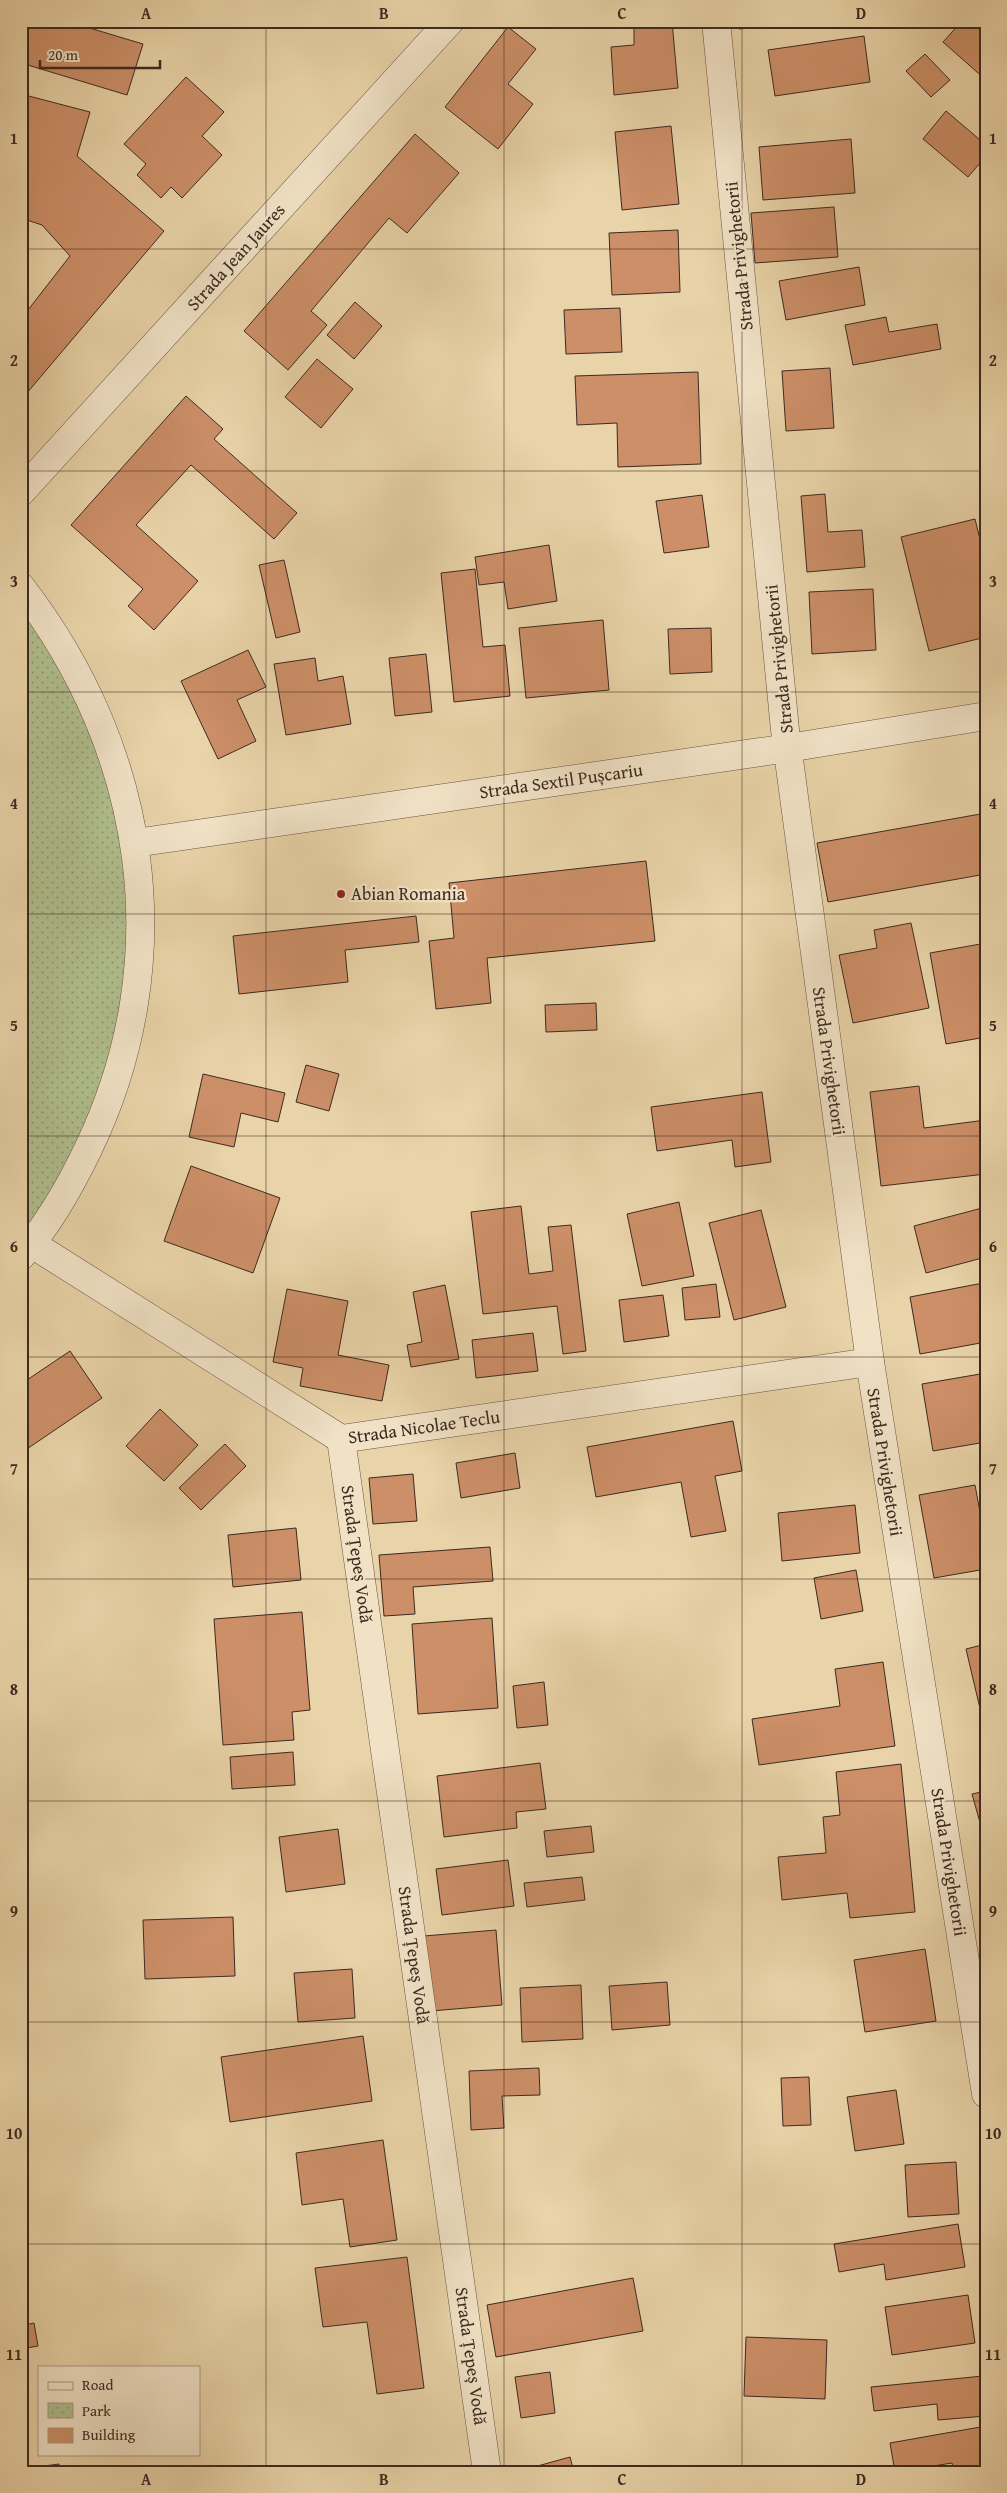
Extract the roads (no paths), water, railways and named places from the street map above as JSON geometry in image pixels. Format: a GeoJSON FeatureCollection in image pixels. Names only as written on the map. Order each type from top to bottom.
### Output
{"type":"FeatureCollection","features":[{"type":"Feature","properties":{"kind":"street","name":"Strada Jean Jaures"},"geometry":{"type":"LineString","coordinates":[[21,492],[450,21]]}},
{"type":"Feature","properties":{"kind":"street","name":"Strada Privighetorii"},"geometry":{"type":"LineString","coordinates":[[716,21],[788,748],[870,1362],[986,2094]]}},
{"type":"Feature","properties":{"kind":"street"},"geometry":{"type":"LineString","coordinates":[[21,588],[45,618],[78,672],[103,726],[120,774],[135,843],[141,916],[137,984],[123,1057],[102,1121],[71,1184],[26,1250]]}},
{"type":"Feature","properties":{"kind":"street","name":"Strada Sextil Pușcariu"},"geometry":{"type":"LineString","coordinates":[[135,843],[788,748],[986,716]]}},
{"type":"Feature","properties":{"kind":"street","name":"Strada Nicolae Teclu"},"geometry":{"type":"LineString","coordinates":[[26,1250],[341,1439],[870,1362]]}},
{"type":"Feature","properties":{"kind":"street","name":"Strada Țepeș Vodă"},"geometry":{"type":"LineString","coordinates":[[341,1439],[487,2472]]}},
{"type":"Feature","properties":{"kind":"place","name":"Abian Romania"},"geometry":{"type":"Point","coordinates":[341,894]}}]}
